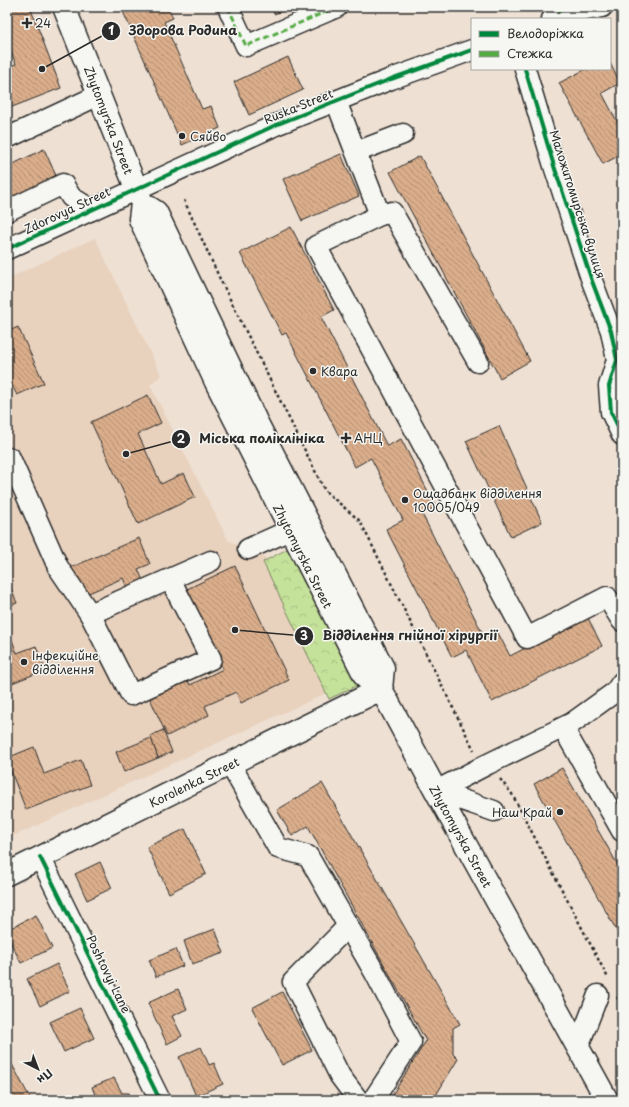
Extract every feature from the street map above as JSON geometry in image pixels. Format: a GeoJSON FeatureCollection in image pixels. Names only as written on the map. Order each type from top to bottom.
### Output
{"type":"FeatureCollection","features":[{"type":"Feature","properties":{"kind":"main road","name":"Zhytomyrska Street"},"geometry":{"type":"LineString","coordinates":[[64,7],[139,196],[140,219],[216,382],[366,678],[381,689],[607,1100]]}},
{"type":"Feature","properties":{"kind":"main road"},"geometry":{"type":"LineString","coordinates":[[139,196],[156,212],[256,421],[383,668],[381,689]]}},
{"type":"Feature","properties":{"kind":"main road","name":"Korolenka Street"},"geometry":{"type":"LineString","coordinates":[[7,874],[381,689]]}},
{"type":"Feature","properties":{"kind":"street"},"geometry":{"type":"LineString","coordinates":[[228,7],[246,46],[337,7]]}},
{"type":"Feature","properties":{"kind":"street"},"geometry":{"type":"LineString","coordinates":[[557,14],[602,7]]}},
{"type":"Feature","properties":{"kind":"street","name":"Ruska Street"},"geometry":{"type":"LineString","coordinates":[[139,196],[278,124],[391,79],[471,50]]}},
{"type":"Feature","properties":{"kind":"street","name":"Маложитомирська вулиця"},"geometry":{"type":"LineString","coordinates":[[525,70],[554,166],[592,282],[611,331],[617,360],[608,386],[611,412],[622,435]]}},
{"type":"Feature","properties":{"kind":"street"},"geometry":{"type":"LineString","coordinates":[[7,138],[99,95]]}},
{"type":"Feature","properties":{"kind":"street"},"geometry":{"type":"LineString","coordinates":[[336,101],[380,215]]}},
{"type":"Feature","properties":{"kind":"street"},"geometry":{"type":"LineString","coordinates":[[356,152],[403,134]]}},
{"type":"Feature","properties":{"kind":"street"},"geometry":{"type":"LineString","coordinates":[[7,211],[63,184],[71,196],[92,210]]}},
{"type":"Feature","properties":{"kind":"street","name":"Zdorovya Street"},"geometry":{"type":"LineString","coordinates":[[7,249],[92,210],[139,196]]}},
{"type":"Feature","properties":{"kind":"street"},"geometry":{"type":"LineString","coordinates":[[478,362],[392,212],[380,215],[316,246],[526,638],[607,597],[622,621]]}},
{"type":"Feature","properties":{"kind":"street"},"geometry":{"type":"LineString","coordinates":[[7,460],[10,458],[58,567],[90,614],[131,696],[211,659],[170,579]]}},
{"type":"Feature","properties":{"kind":"street"},"geometry":{"type":"LineString","coordinates":[[248,549],[290,530]]}},
{"type":"Feature","properties":{"kind":"street"},"geometry":{"type":"LineString","coordinates":[[90,614],[211,561]]}},
{"type":"Feature","properties":{"kind":"street"},"geometry":{"type":"LineString","coordinates":[[436,791],[572,723],[615,692],[622,682]]}},
{"type":"Feature","properties":{"kind":"street"},"geometry":{"type":"LineString","coordinates":[[563,728],[622,831]]}},
{"type":"Feature","properties":{"kind":"street"},"geometry":{"type":"LineString","coordinates":[[230,764],[278,848],[308,856],[375,973],[412,1042],[373,1100]]}},
{"type":"Feature","properties":{"kind":"street"},"geometry":{"type":"LineString","coordinates":[[436,791],[494,811]]}},
{"type":"Feature","properties":{"kind":"street","name":"Poshtovyi Lane"},"geometry":{"type":"LineString","coordinates":[[40,857],[160,1100]]}},
{"type":"Feature","properties":{"kind":"street"},"geometry":{"type":"LineString","coordinates":[[348,926],[293,982],[340,1076],[358,1100]]}},
{"type":"Feature","properties":{"kind":"street"},"geometry":{"type":"LineString","coordinates":[[578,1047],[608,990]]}},
{"type":"Feature","properties":{"kind":"path"},"geometry":{"type":"LineString","coordinates":[[184,200],[220,278],[325,492],[360,521],[476,754],[488,764],[512,794],[608,990],[622,1006]]}},
{"type":"Feature","properties":{"kind":"shaded area"},"geometry":{"type":"Polygon","coordinates":[[[95,238],[161,375],[150,385],[228,540],[275,562],[342,686],[7,839],[7,279],[95,238]]]}},
{"type":"Feature","properties":{"kind":"green space"},"geometry":{"type":"Polygon","coordinates":[[[291,547],[360,684],[329,699],[263,562],[291,547]]]}},
{"type":"Feature","properties":{"kind":"building"},"geometry":{"type":"Polygon","coordinates":[[[7,7],[30,7],[61,88],[7,109],[7,67],[16,64],[7,42],[7,7]]]}},
{"type":"Feature","properties":{"kind":"building"},"geometry":{"type":"Polygon","coordinates":[[[121,7],[168,7],[173,18],[164,22],[202,109],[211,106],[220,128],[182,145],[121,7]]]}},
{"type":"Feature","properties":{"kind":"building"},"geometry":{"type":"Polygon","coordinates":[[[271,7],[293,7],[274,14],[271,7]]]}},
{"type":"Feature","properties":{"kind":"building"},"geometry":{"type":"Polygon","coordinates":[[[288,57],[303,90],[249,115],[234,82],[288,57]]]}},
{"type":"Feature","properties":{"kind":"building"},"geometry":{"type":"Polygon","coordinates":[[[611,65],[620,83],[602,93],[622,131],[622,154],[603,164],[559,83],[584,70],[611,70],[611,65]]]}},
{"type":"Feature","properties":{"kind":"building"},"geometry":{"type":"Polygon","coordinates":[[[44,149],[58,180],[7,205],[7,167],[44,149]]]}},
{"type":"Feature","properties":{"kind":"building"},"geometry":{"type":"Polygon","coordinates":[[[341,154],[359,196],[302,221],[283,179],[341,154]]]}},
{"type":"Feature","properties":{"kind":"building"},"geometry":{"type":"Polygon","coordinates":[[[420,156],[530,361],[500,378],[390,172],[420,156]]]}},
{"type":"Feature","properties":{"kind":"building"},"geometry":{"type":"Polygon","coordinates":[[[291,227],[334,310],[321,317],[387,446],[401,439],[436,507],[422,514],[485,638],[497,631],[510,656],[587,616],[602,646],[492,702],[466,650],[452,657],[386,529],[403,520],[371,458],[355,467],[286,333],[282,335],[240,253],[291,227]]]}},
{"type":"Feature","properties":{"kind":"building"},"geometry":{"type":"Polygon","coordinates":[[[18,327],[44,383],[17,395],[7,376],[7,332],[18,327]]]}},
{"type":"Feature","properties":{"kind":"building"},"geometry":{"type":"Polygon","coordinates":[[[148,395],[161,423],[138,434],[161,484],[184,473],[195,497],[138,524],[91,422],[148,395]]]}},
{"type":"Feature","properties":{"kind":"building"},"geometry":{"type":"Polygon","coordinates":[[[499,426],[542,522],[511,537],[466,441],[499,426]]]}},
{"type":"Feature","properties":{"kind":"building"},"geometry":{"type":"Polygon","coordinates":[[[139,538],[150,564],[138,569],[144,583],[128,590],[123,578],[82,596],[70,568],[139,538]]]}},
{"type":"Feature","properties":{"kind":"building"},"geometry":{"type":"Polygon","coordinates":[[[235,566],[289,680],[241,703],[236,692],[205,706],[209,715],[167,736],[148,694],[186,676],[190,685],[223,669],[185,590],[235,566]]]}},
{"type":"Feature","properties":{"kind":"building"},"geometry":{"type":"Polygon","coordinates":[[[7,579],[17,603],[7,606],[7,579]]]}},
{"type":"Feature","properties":{"kind":"building","name":"Інфекційне відділення"},"geometry":{"type":"Polygon","coordinates":[[[7,627],[17,653],[36,646],[45,670],[7,685],[7,627]]]}},
{"type":"Feature","properties":{"kind":"building"},"geometry":{"type":"Polygon","coordinates":[[[163,730],[172,752],[158,758],[150,736],[163,730]]]}},
{"type":"Feature","properties":{"kind":"building"},"geometry":{"type":"Polygon","coordinates":[[[151,738],[158,758],[124,772],[116,752],[151,738]]]}},
{"type":"Feature","properties":{"kind":"building"},"geometry":{"type":"Polygon","coordinates":[[[34,747],[44,774],[81,760],[90,785],[26,810],[7,758],[34,747]]]}},
{"type":"Feature","properties":{"kind":"building"},"geometry":{"type":"Polygon","coordinates":[[[562,768],[622,872],[622,940],[534,784],[562,768]]]}},
{"type":"Feature","properties":{"kind":"building"},"geometry":{"type":"Polygon","coordinates":[[[322,783],[460,1024],[453,1028],[453,1054],[458,1059],[433,1100],[389,1100],[426,1041],[308,826],[292,836],[277,810],[322,783]]]}},
{"type":"Feature","properties":{"kind":"building"},"geometry":{"type":"Polygon","coordinates":[[[185,829],[206,874],[169,893],[147,847],[185,829]]]}},
{"type":"Feature","properties":{"kind":"building"},"geometry":{"type":"Polygon","coordinates":[[[100,862],[112,888],[87,900],[75,874],[100,862]]]}},
{"type":"Feature","properties":{"kind":"building"},"geometry":{"type":"Polygon","coordinates":[[[36,915],[52,948],[21,963],[7,935],[7,930],[36,915]]]}},
{"type":"Feature","properties":{"kind":"building"},"geometry":{"type":"Polygon","coordinates":[[[215,929],[224,953],[192,964],[184,941],[215,929]]]}},
{"type":"Feature","properties":{"kind":"building"},"geometry":{"type":"Polygon","coordinates":[[[176,949],[183,966],[156,977],[149,960],[176,949]]]}},
{"type":"Feature","properties":{"kind":"building"},"geometry":{"type":"Polygon","coordinates":[[[57,964],[70,991],[40,1006],[27,979],[57,964]]]}},
{"type":"Feature","properties":{"kind":"building"},"geometry":{"type":"Polygon","coordinates":[[[178,989],[187,1009],[172,1016],[182,1036],[167,1044],[148,1003],[178,989]]]}},
{"type":"Feature","properties":{"kind":"building"},"geometry":{"type":"Polygon","coordinates":[[[282,992],[312,1050],[282,1065],[252,1008],[282,992]]]}},
{"type":"Feature","properties":{"kind":"building"},"geometry":{"type":"Polygon","coordinates":[[[80,1008],[94,1038],[64,1052],[50,1022],[80,1008]]]}},
{"type":"Feature","properties":{"kind":"building"},"geometry":{"type":"Polygon","coordinates":[[[201,1047],[209,1065],[214,1063],[223,1084],[196,1096],[179,1057],[201,1047]]]}},
{"type":"Feature","properties":{"kind":"building"},"geometry":{"type":"Polygon","coordinates":[[[7,1055],[31,1100],[7,1100],[7,1055]]]}},
{"type":"Feature","properties":{"kind":"building"},"geometry":{"type":"Polygon","coordinates":[[[114,1078],[122,1093],[129,1093],[133,1100],[97,1100],[92,1087],[114,1078]]]}},
{"type":"Feature","properties":{"kind":"marked path"},"geometry":{"type":"LineString","coordinates":[[228,7],[246,46],[337,7]]}},
{"type":"Feature","properties":{"kind":"marked path"},"geometry":{"type":"LineString","coordinates":[[559,7],[560,15]]}},
{"type":"Feature","properties":{"kind":"cycle path"},"geometry":{"type":"LineString","coordinates":[[7,249],[278,124],[391,79],[471,50]]}},
{"type":"Feature","properties":{"kind":"cycle path"},"geometry":{"type":"LineString","coordinates":[[525,70],[554,166],[592,281],[611,331],[617,360],[609,386],[611,412],[622,435]]}},
{"type":"Feature","properties":{"kind":"cycle path"},"geometry":{"type":"LineString","coordinates":[[40,857],[160,1100]]}},
{"type":"Feature","properties":{"kind":"place","name":"24"},"geometry":{"type":"Point","coordinates":[27,23]}},
{"type":"Feature","properties":{"kind":"place","name":"Здорова Родина"},"geometry":{"type":"Point","coordinates":[42,69]}},
{"type":"Feature","properties":{"kind":"place","name":"Сяйво"},"geometry":{"type":"Point","coordinates":[182,136]}},
{"type":"Feature","properties":{"kind":"place","name":"Квара"},"geometry":{"type":"Point","coordinates":[313,371]}},
{"type":"Feature","properties":{"kind":"place","name":"АНЦ"},"geometry":{"type":"Point","coordinates":[346,438]}},
{"type":"Feature","properties":{"kind":"place","name":"Міська поліклініка"},"geometry":{"type":"Point","coordinates":[126,454]}},
{"type":"Feature","properties":{"kind":"place","name":"Ощадбанк відділення 10005/049"},"geometry":{"type":"Point","coordinates":[405,500]}},
{"type":"Feature","properties":{"kind":"place","name":"Відділення гнійної хірургії"},"geometry":{"type":"Point","coordinates":[235,630]}},
{"type":"Feature","properties":{"kind":"place","name":"Інфекційне відділення"},"geometry":{"type":"Point","coordinates":[24,662]}},
{"type":"Feature","properties":{"kind":"place","name":"Наш Край"},"geometry":{"type":"Point","coordinates":[560,812]}}]}
